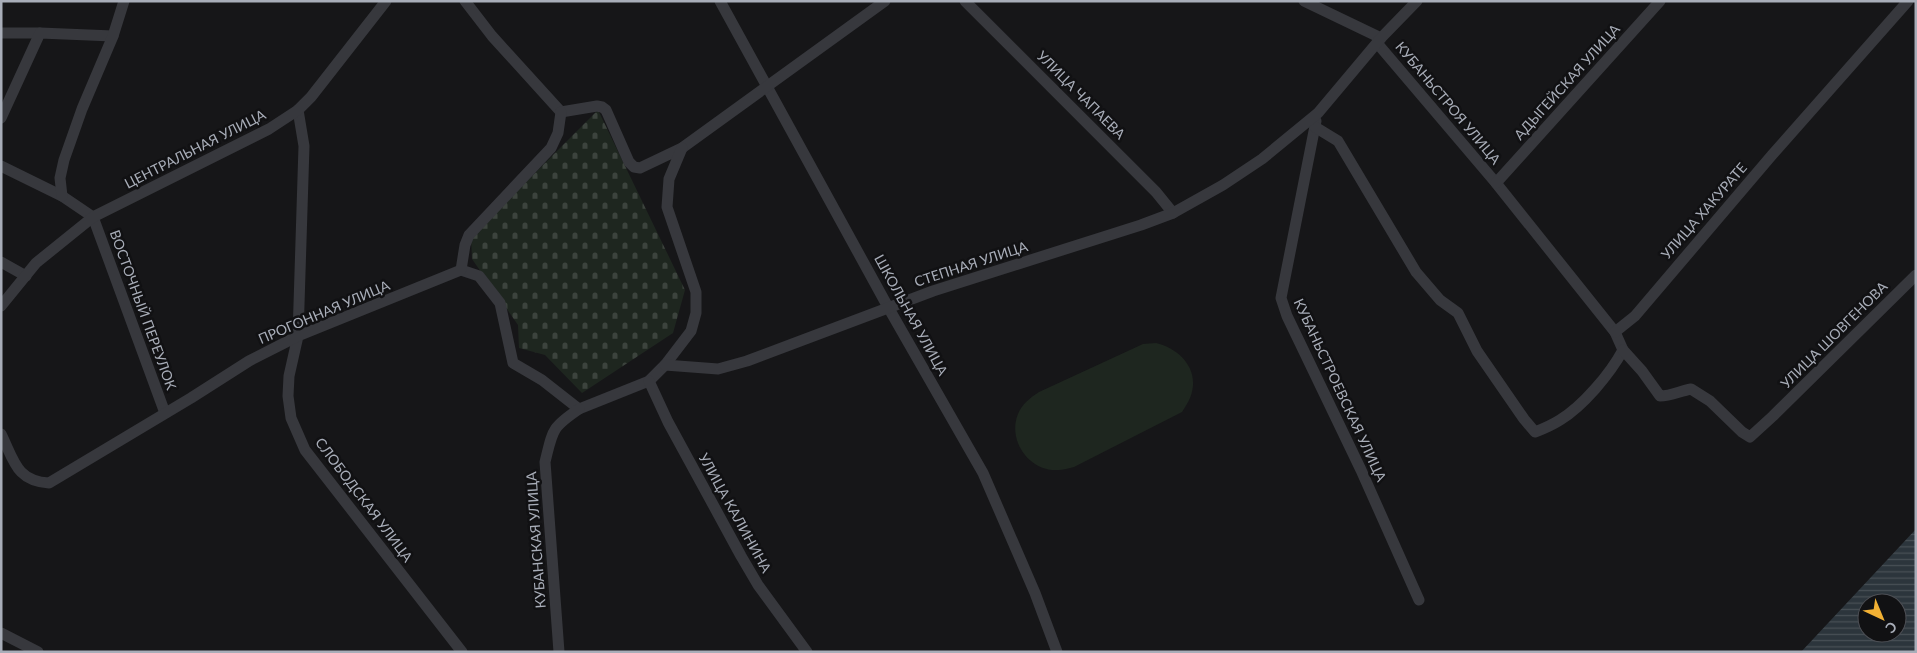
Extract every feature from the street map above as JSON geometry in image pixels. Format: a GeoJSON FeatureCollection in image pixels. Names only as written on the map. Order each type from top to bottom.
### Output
{"type":"FeatureCollection","features":[{"type":"Feature","properties":{"kind":"street"},"geometry":{"type":"LineString","coordinates":[[62,196],[60,178],[64,160],[82,109],[113,36],[124,1]]}},
{"type":"Feature","properties":{"kind":"street","name":"ЦЕНТРАЛЬНАЯ УЛИЦА"},"geometry":{"type":"LineString","coordinates":[[1,306],[36,263],[93,217],[269,129],[298,110],[311,97],[386,1]]}},
{"type":"Feature","properties":{"kind":"street"},"geometry":{"type":"LineString","coordinates":[[465,1],[492,36],[561,112]]}},
{"type":"Feature","properties":{"kind":"street","name":"ШКОЛЬНАЯ УЛИЦА"},"geometry":{"type":"LineString","coordinates":[[720,1],[888,307],[983,473],[1035,594],[1057,652]]}},
{"type":"Feature","properties":{"kind":"street"},"geometry":{"type":"LineString","coordinates":[[561,112],[597,106],[602,107],[606,110],[629,162],[634,167],[640,168],[682,148],[885,1]]}},
{"type":"Feature","properties":{"kind":"street","name":"УЛИЦА ЧАПАЕВА"},"geometry":{"type":"LineString","coordinates":[[965,1],[1156,192],[1173,214]]}},
{"type":"Feature","properties":{"kind":"street"},"geometry":{"type":"LineString","coordinates":[[1304,1],[1379,40],[1417,1]]}},
{"type":"Feature","properties":{"kind":"street","name":"АДЫГЕЙСКАЯ УЛИЦА"},"geometry":{"type":"LineString","coordinates":[[1496,183],[1660,1]]}},
{"type":"Feature","properties":{"kind":"street","name":"УЛИЦА ХАКУРАТЕ"},"geometry":{"type":"LineString","coordinates":[[1615,332],[1635,316],[1772,155],[1908,1]]}},
{"type":"Feature","properties":{"kind":"street"},"geometry":{"type":"LineString","coordinates":[[1,34],[40,33],[113,36]]}},
{"type":"Feature","properties":{"kind":"street"},"geometry":{"type":"LineString","coordinates":[[1,118],[40,33]]}},
{"type":"Feature","properties":{"kind":"street","name":"СТЕПНАЯ УЛИЦА"},"geometry":{"type":"LineString","coordinates":[[665,365],[718,369],[747,361],[888,307],[1173,214],[1223,185],[1262,159],[1318,113],[1379,40]]}},
{"type":"Feature","properties":{"kind":"street","name":"КУБАНЬСТРОЯ УЛИЦА"},"geometry":{"type":"LineString","coordinates":[[1379,40],[1615,332]]}},
{"type":"Feature","properties":{"kind":"street","name":"СЛОБОДСКАЯ УЛИЦА"},"geometry":{"type":"LineString","coordinates":[[298,110],[304,146],[298,336],[289,376],[288,396],[291,418],[306,450],[462,652]]}},
{"type":"Feature","properties":{"kind":"street"},"geometry":{"type":"LineString","coordinates":[[561,112],[558,133],[552,148],[469,235],[465,245],[461,270],[479,276],[500,302],[513,363],[542,380],[578,409]]}},
{"type":"Feature","properties":{"kind":"street","name":"КУБАНЬСТРОЕВСКАЯ УЛИЦА"},"geometry":{"type":"LineString","coordinates":[[1318,113],[1281,298],[1287,316],[1419,600]]}},
{"type":"Feature","properties":{"kind":"street"},"geometry":{"type":"LineString","coordinates":[[1315,126],[1338,141],[1416,272],[1440,300],[1458,313],[1477,351],[1524,420],[1535,432],[1560,420],[1581,403],[1616,362],[1623,350],[1615,332]]}},
{"type":"Feature","properties":{"kind":"street"},"geometry":{"type":"LineString","coordinates":[[649,381],[665,365],[691,331],[696,313],[696,292],[667,207],[669,178],[682,148]]}},
{"type":"Feature","properties":{"kind":"street"},"geometry":{"type":"LineString","coordinates":[[1,166],[62,196],[93,217]]}},
{"type":"Feature","properties":{"kind":"street","name":"ВОСТОЧНЫЙ ПЕРЕУЛОК"},"geometry":{"type":"LineString","coordinates":[[93,217],[165,413]]}},
{"type":"Feature","properties":{"kind":"street"},"geometry":{"type":"LineString","coordinates":[[1,262],[26,276]]}},
{"type":"Feature","properties":{"kind":"street","name":"ПРОГОННАЯ УЛИЦА"},"geometry":{"type":"LineString","coordinates":[[1,434],[17,467],[25,476],[32,481],[49,483],[249,361],[298,336],[461,270]]}},
{"type":"Feature","properties":{"kind":"street","name":"УЛИЦА ШОВГЕНОВА"},"geometry":{"type":"LineString","coordinates":[[1623,350],[1642,371],[1660,396],[1671,396],[1691,389],[1710,401],[1742,432],[1750,437],[1916,275]]}},
{"type":"Feature","properties":{"kind":"street","name":"КУБАНСКАЯ УЛИЦА"},"geometry":{"type":"LineString","coordinates":[[559,652],[545,462],[553,432],[559,422],[578,409],[649,381]]}},
{"type":"Feature","properties":{"kind":"street","name":"УЛИЦА КАЛИНИНА"},"geometry":{"type":"LineString","coordinates":[[649,381],[668,422],[745,564],[807,652]]}},
{"type":"Feature","properties":{"kind":"street"},"geometry":{"type":"LineString","coordinates":[[1,633],[38,652]]}},
{"type":"Feature","properties":{"kind":"green space"},"geometry":{"type":"Polygon","coordinates":[[[598,110],[685,290],[673,333],[582,393],[545,355],[519,348],[518,325],[472,259],[471,237],[598,110]]]}},
{"type":"Feature","properties":{"kind":"green space"},"geometry":{"type":"Polygon","coordinates":[[[1156,343],[1173,350],[1181,356],[1191,370],[1193,388],[1182,412],[1074,467],[1060,470],[1048,469],[1038,466],[1023,453],[1018,444],[1015,424],[1020,410],[1029,399],[1039,392],[1143,344],[1156,343]]]}},
{"type":"Feature","properties":{"kind":"shaded area"},"geometry":{"type":"Polygon","coordinates":[[[1916,529],[1916,652],[1801,652],[1916,529]]]}}]}
